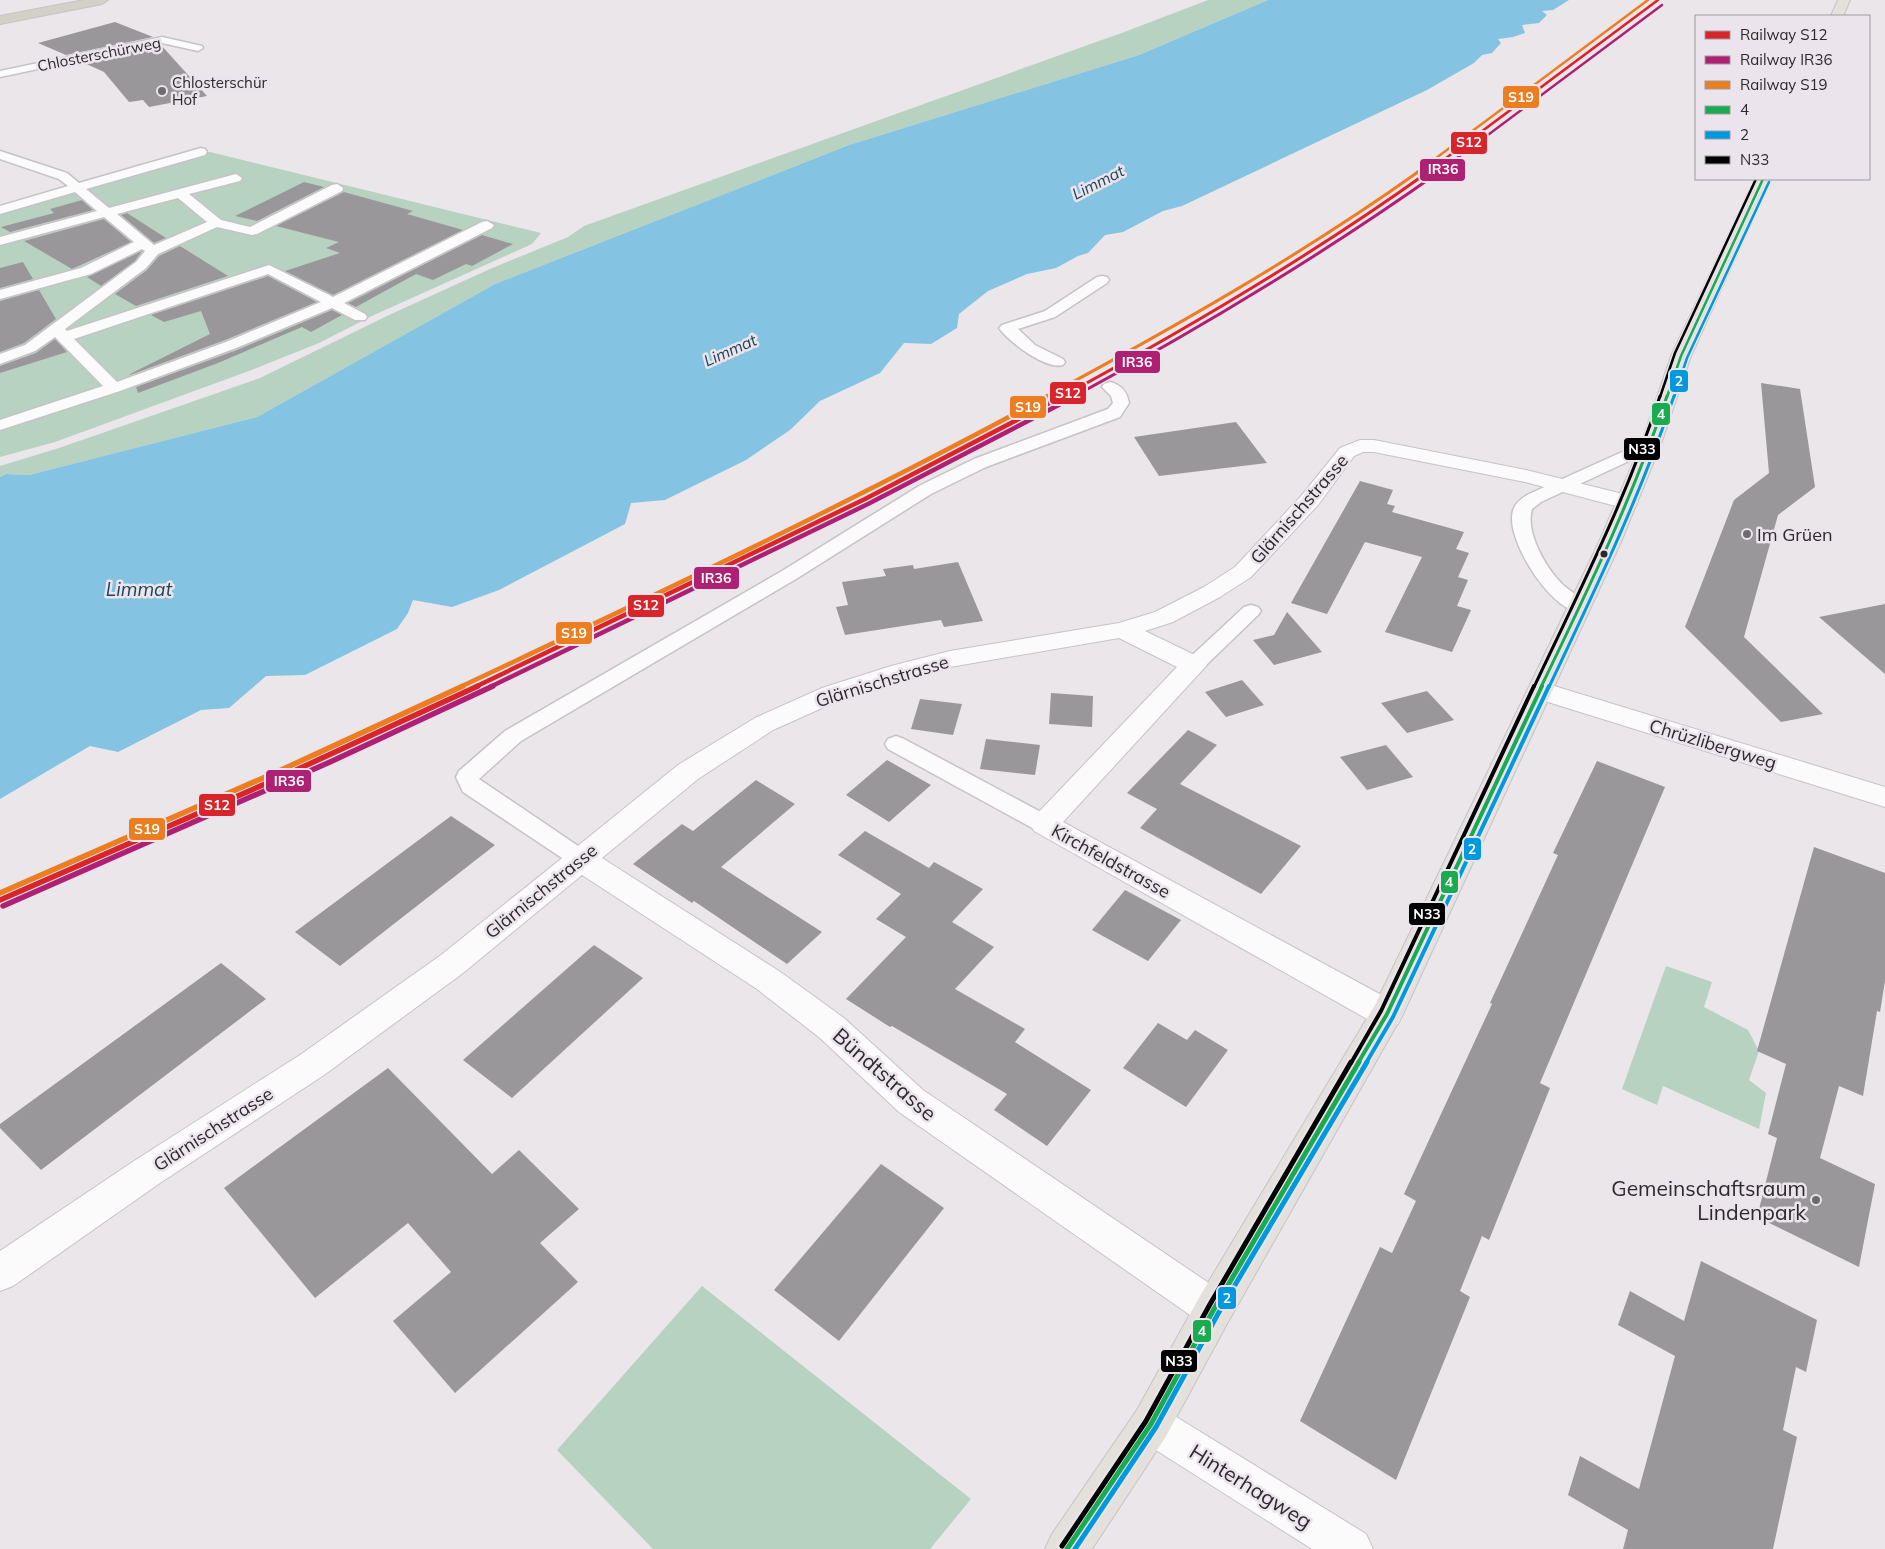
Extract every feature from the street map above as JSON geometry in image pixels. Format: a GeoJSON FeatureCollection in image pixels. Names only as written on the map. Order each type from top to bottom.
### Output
{"type":"FeatureCollection","features":[{"type":"Feature","properties":{"kind":"highway"},"geometry":{"type":"LineString","coordinates":[[0,8],[45,0]]}},
{"type":"Feature","properties":{"kind":"highway"},"geometry":{"type":"LineString","coordinates":[[0,20],[102,0]]}},
{"type":"Feature","properties":{"kind":"main road"},"geometry":{"type":"LineString","coordinates":[[1837,15],[1844,0]]}},
{"type":"Feature","properties":{"kind":"main road"},"geometry":{"type":"LineString","coordinates":[[1067,1549],[1151,1424],[1214,1309],[1387,1014],[1541,691],[1627,502],[1651,444],[1681,356],[1763,180]]}},
{"type":"Feature","properties":{"kind":"street","name":"Glärnischstrasse"},"geometry":{"type":"LineString","coordinates":[[0,1273],[147,1172],[312,1065],[452,964],[579,858],[688,772],[764,724],[831,694],[950,659],[1122,630],[1164,617],[1212,592],[1243,572],[1310,500],[1347,452],[1360,446],[1374,446],[1526,476],[1627,502]]}},
{"type":"Feature","properties":{"kind":"street"},"geometry":{"type":"LineString","coordinates":[[1122,630],[1194,665]]}},
{"type":"Feature","properties":{"kind":"street","name":"Kirchfeldstrasse"},"geometry":{"type":"LineString","coordinates":[[1194,665],[1044,824],[1387,1014]]}},
{"type":"Feature","properties":{"kind":"street","name":"Chrüzlibergweg"},"geometry":{"type":"LineString","coordinates":[[1541,691],[1885,797]]}},
{"type":"Feature","properties":{"kind":"street","name":"Bündtstrasse"},"geometry":{"type":"LineString","coordinates":[[579,858],[768,980],[832,1028],[910,1101],[1214,1309]]}},
{"type":"Feature","properties":{"kind":"street","name":"Hinterhagweg"},"geometry":{"type":"LineString","coordinates":[[1151,1424],[1351,1549]]}},
{"type":"Feature","properties":{"kind":"lane","name":"Chlosterschürweg"},"geometry":{"type":"LineString","coordinates":[[0,74],[162,40],[198,48]]}},
{"type":"Feature","properties":{"kind":"lane"},"geometry":{"type":"LineString","coordinates":[[0,210],[201,152]]}},
{"type":"Feature","properties":{"kind":"lane"},"geometry":{"type":"LineString","coordinates":[[0,155],[63,176],[148,247]]}},
{"type":"Feature","properties":{"kind":"lane"},"geometry":{"type":"LineString","coordinates":[[0,241],[236,178]]}},
{"type":"Feature","properties":{"kind":"lane"},"geometry":{"type":"LineString","coordinates":[[180,193],[216,223],[252,231],[337,188]]}},
{"type":"Feature","properties":{"kind":"lane"},"geometry":{"type":"LineString","coordinates":[[0,295],[86,271],[216,223]]}},
{"type":"Feature","properties":{"kind":"lane"},"geometry":{"type":"LineString","coordinates":[[0,425],[114,388],[231,344],[334,302],[487,225]]}},
{"type":"Feature","properties":{"kind":"lane"},"geometry":{"type":"LineString","coordinates":[[60,333],[141,265],[148,247]]}},
{"type":"Feature","properties":{"kind":"lane"},"geometry":{"type":"LineString","coordinates":[[0,359],[30,348],[60,333],[269,270],[360,317]]}},
{"type":"Feature","properties":{"kind":"lane"},"geometry":{"type":"LineString","coordinates":[[1056,362],[1030,348],[1007,328],[1050,314],[1102,280]]}},
{"type":"Feature","properties":{"kind":"lane"},"geometry":{"type":"LineString","coordinates":[[60,333],[114,388]]}},
{"type":"Feature","properties":{"kind":"lane"},"geometry":{"type":"LineString","coordinates":[[579,858],[471,786],[467,777],[513,736],[789,575],[925,490],[980,463],[1114,413],[1120,403],[1119,394],[1110,386]]}},
{"type":"Feature","properties":{"kind":"lane"},"geometry":{"type":"LineString","coordinates":[[1579,608],[1550,584],[1537,562],[1526,538],[1521,518],[1524,507],[1527,503],[1561,485],[1651,444]]}},
{"type":"Feature","properties":{"kind":"lane"},"geometry":{"type":"LineString","coordinates":[[1194,665],[1251,611]]}},
{"type":"Feature","properties":{"kind":"lane"},"geometry":{"type":"LineString","coordinates":[[896,744],[1044,824]]}},
{"type":"Feature","properties":{"kind":"green space"},"geometry":{"type":"Polygon","coordinates":[[[1208,0],[1268,0],[1139,55],[849,145],[495,284],[257,417],[29,475],[6,474],[0,477],[0,466],[59,448],[260,378],[389,315],[490,269],[568,237],[584,226],[1127,31],[1208,0]]]}},
{"type":"Feature","properties":{"kind":"green space"},"geometry":{"type":"Polygon","coordinates":[[[210,152],[541,233],[532,244],[374,315],[319,343],[249,371],[55,442],[0,457],[0,213],[210,152]]]}},
{"type":"Feature","properties":{"kind":"green space"},"geometry":{"type":"Polygon","coordinates":[[[1666,966],[1712,982],[1704,1007],[1748,1030],[1759,1051],[1749,1080],[1766,1093],[1759,1129],[1663,1086],[1657,1105],[1622,1089],[1666,966]]]}},
{"type":"Feature","properties":{"kind":"green space"},"geometry":{"type":"Polygon","coordinates":[[[702,1286],[971,1499],[930,1549],[653,1549],[557,1450],[702,1286]]]}},
{"type":"Feature","properties":{"kind":"water","name":"Limmat"},"geometry":{"type":"Polygon","coordinates":[[[1268,0],[1569,0],[1553,10],[1542,11],[1547,15],[1539,23],[1522,25],[1525,33],[1498,39],[1501,43],[1492,53],[1482,55],[1474,63],[1427,90],[1182,206],[1163,211],[1123,232],[1105,235],[1088,253],[1078,256],[1056,268],[1027,274],[988,291],[959,314],[957,328],[931,344],[904,343],[880,373],[820,401],[790,430],[746,460],[665,500],[631,503],[625,524],[499,590],[452,607],[413,600],[408,613],[397,629],[305,675],[266,676],[229,708],[201,710],[118,752],[90,746],[0,799],[0,477],[6,474],[29,475],[257,417],[495,284],[849,145],[1139,55],[1268,0]]]}},
{"type":"Feature","properties":{"kind":"building"},"geometry":{"type":"Polygon","coordinates":[[[115,22],[153,37],[66,55],[38,43],[115,22]]]}},
{"type":"Feature","properties":{"kind":"building"},"geometry":{"type":"Polygon","coordinates":[[[161,45],[207,96],[149,107],[143,100],[129,102],[104,72],[82,62],[161,45]]]}},
{"type":"Feature","properties":{"kind":"building"},"geometry":{"type":"Polygon","coordinates":[[[304,182],[324,187],[257,221],[235,216],[304,182]]]}},
{"type":"Feature","properties":{"kind":"building"},"geometry":{"type":"Polygon","coordinates":[[[344,192],[413,211],[407,214],[463,230],[333,295],[285,271],[340,253],[326,248],[339,242],[276,226],[344,192]]]}},
{"type":"Feature","properties":{"kind":"building"},"geometry":{"type":"Polygon","coordinates":[[[82,200],[93,210],[10,232],[1,227],[54,213],[50,209],[82,200]]]}},
{"type":"Feature","properties":{"kind":"building"},"geometry":{"type":"Polygon","coordinates":[[[127,213],[166,238],[154,243],[121,215],[127,213]]]}},
{"type":"Feature","properties":{"kind":"building"},"geometry":{"type":"Polygon","coordinates":[[[104,219],[131,242],[72,269],[24,241],[104,219]]]}},
{"type":"Feature","properties":{"kind":"building"},"geometry":{"type":"Polygon","coordinates":[[[482,235],[513,244],[472,266],[466,264],[433,280],[416,274],[356,307],[348,303],[482,235]]]}},
{"type":"Feature","properties":{"kind":"building"},"geometry":{"type":"Polygon","coordinates":[[[180,246],[228,276],[136,306],[115,294],[147,270],[159,256],[180,246]]]}},
{"type":"Feature","properties":{"kind":"building"},"geometry":{"type":"Polygon","coordinates":[[[142,251],[135,261],[101,286],[87,277],[142,251]]]}},
{"type":"Feature","properties":{"kind":"building"},"geometry":{"type":"Polygon","coordinates":[[[23,262],[33,279],[0,288],[0,268],[23,262]]]}},
{"type":"Feature","properties":{"kind":"building"},"geometry":{"type":"Polygon","coordinates":[[[268,276],[317,302],[225,340],[130,375],[210,334],[201,311],[164,322],[151,315],[268,276]]]}},
{"type":"Feature","properties":{"kind":"building"},"geometry":{"type":"Polygon","coordinates":[[[39,290],[56,319],[24,343],[0,352],[0,301],[39,290]]]}},
{"type":"Feature","properties":{"kind":"building"},"geometry":{"type":"Polygon","coordinates":[[[332,310],[342,315],[311,332],[302,327],[218,363],[138,393],[136,387],[237,350],[332,310]]]}},
{"type":"Feature","properties":{"kind":"building"},"geometry":{"type":"Polygon","coordinates":[[[55,339],[67,352],[0,373],[0,366],[36,353],[55,339]]]}},
{"type":"Feature","properties":{"kind":"building","name":"Im Grüen"},"geometry":{"type":"Polygon","coordinates":[[[1761,383],[1800,389],[1815,487],[1778,515],[1744,637],[1823,714],[1781,722],[1685,627],[1734,500],[1769,473],[1761,383]]]}},
{"type":"Feature","properties":{"kind":"building"},"geometry":{"type":"Polygon","coordinates":[[[1236,422],[1267,463],[1159,476],[1134,437],[1236,422]]]}},
{"type":"Feature","properties":{"kind":"building"},"geometry":{"type":"Polygon","coordinates":[[[1360,481],[1393,490],[1387,504],[1395,506],[1392,512],[1464,532],[1456,549],[1469,553],[1458,577],[1468,580],[1457,606],[1471,610],[1452,652],[1385,632],[1422,557],[1365,542],[1327,614],[1291,603],[1360,481]]]}},
{"type":"Feature","properties":{"kind":"building"},"geometry":{"type":"Polygon","coordinates":[[[958,562],[983,621],[944,627],[941,620],[845,635],[836,607],[848,605],[842,582],[886,576],[883,569],[913,565],[914,569],[958,562]]]}},
{"type":"Feature","properties":{"kind":"building"},"geometry":{"type":"Polygon","coordinates":[[[1885,604],[1885,674],[1819,617],[1885,604]]]}},
{"type":"Feature","properties":{"kind":"building"},"geometry":{"type":"Polygon","coordinates":[[[1287,612],[1322,652],[1274,665],[1253,640],[1274,635],[1287,612]]]}},
{"type":"Feature","properties":{"kind":"building"},"geometry":{"type":"Polygon","coordinates":[[[1242,680],[1264,705],[1226,717],[1205,692],[1242,680]]]}},
{"type":"Feature","properties":{"kind":"building"},"geometry":{"type":"Polygon","coordinates":[[[1427,691],[1454,720],[1407,733],[1381,703],[1427,691]]]}},
{"type":"Feature","properties":{"kind":"building"},"geometry":{"type":"Polygon","coordinates":[[[1051,693],[1093,696],[1092,727],[1049,724],[1051,693]]]}},
{"type":"Feature","properties":{"kind":"building"},"geometry":{"type":"Polygon","coordinates":[[[920,699],[962,704],[953,735],[911,729],[920,699]]]}},
{"type":"Feature","properties":{"kind":"building"},"geometry":{"type":"Polygon","coordinates":[[[1188,730],[1217,745],[1180,784],[1301,846],[1261,894],[1140,828],[1157,809],[1127,793],[1188,730]]]}},
{"type":"Feature","properties":{"kind":"building"},"geometry":{"type":"Polygon","coordinates":[[[986,739],[1040,745],[1035,775],[980,769],[986,739]]]}},
{"type":"Feature","properties":{"kind":"building"},"geometry":{"type":"Polygon","coordinates":[[[1386,745],[1413,777],[1367,790],[1340,757],[1386,745]]]}},
{"type":"Feature","properties":{"kind":"building"},"geometry":{"type":"Polygon","coordinates":[[[887,760],[931,785],[889,822],[846,795],[887,760]]]}},
{"type":"Feature","properties":{"kind":"building"},"geometry":{"type":"Polygon","coordinates":[[[1597,761],[1665,787],[1540,1083],[1550,1088],[1489,1240],[1482,1236],[1460,1291],[1470,1297],[1396,1480],[1300,1421],[1380,1247],[1392,1253],[1416,1201],[1404,1194],[1492,1004],[1490,1003],[1558,855],[1553,853],[1597,761]]]}},
{"type":"Feature","properties":{"kind":"building"},"geometry":{"type":"Polygon","coordinates":[[[756,780],[795,804],[721,867],[822,932],[787,964],[694,901],[692,903],[633,864],[682,824],[693,831],[756,780]]]}},
{"type":"Feature","properties":{"kind":"building"},"geometry":{"type":"Polygon","coordinates":[[[451,816],[495,845],[340,966],[295,932],[451,816]]]}},
{"type":"Feature","properties":{"kind":"building"},"geometry":{"type":"Polygon","coordinates":[[[865,831],[929,868],[934,862],[983,889],[952,922],[994,947],[955,989],[1025,1029],[1015,1042],[1091,1090],[1047,1146],[994,1110],[1007,1094],[892,1026],[890,1027],[846,999],[906,937],[876,919],[901,894],[838,855],[865,831]]]}},
{"type":"Feature","properties":{"kind":"building"},"geometry":{"type":"Polygon","coordinates":[[[1814,847],[1885,873],[1885,981],[1880,1012],[1877,1011],[1863,1096],[1839,1086],[1820,1158],[1875,1184],[1859,1267],[1757,1217],[1777,1138],[1768,1134],[1786,1064],[1757,1051],[1814,847]]]}},
{"type":"Feature","properties":{"kind":"building"},"geometry":{"type":"Polygon","coordinates":[[[1125,890],[1181,920],[1148,961],[1092,930],[1125,890]]]}},
{"type":"Feature","properties":{"kind":"building"},"geometry":{"type":"Polygon","coordinates":[[[594,945],[643,978],[512,1098],[463,1060],[594,945]]]}},
{"type":"Feature","properties":{"kind":"building"},"geometry":{"type":"Polygon","coordinates":[[[221,963],[266,999],[41,1170],[0,1128],[0,1124],[221,963]]]}},
{"type":"Feature","properties":{"kind":"building"},"geometry":{"type":"Polygon","coordinates":[[[1158,1023],[1187,1040],[1195,1030],[1228,1050],[1186,1107],[1123,1068],[1158,1023]]]}},
{"type":"Feature","properties":{"kind":"building"},"geometry":{"type":"Polygon","coordinates":[[[388,1068],[492,1174],[519,1150],[579,1209],[540,1243],[578,1282],[455,1393],[393,1321],[451,1272],[408,1223],[315,1298],[224,1188],[388,1068]]]}},
{"type":"Feature","properties":{"kind":"building"},"geometry":{"type":"Polygon","coordinates":[[[881,1164],[944,1208],[839,1341],[774,1290],[881,1164]]]}},
{"type":"Feature","properties":{"kind":"building"},"geometry":{"type":"Polygon","coordinates":[[[1701,1261],[1817,1320],[1806,1372],[1796,1367],[1783,1430],[1797,1437],[1773,1549],[1623,1549],[1628,1530],[1568,1495],[1580,1456],[1639,1489],[1675,1356],[1618,1325],[1630,1291],[1684,1321],[1701,1261]]]}},
{"type":"Feature","properties":{"kind":"rail line","name":"S19"},"geometry":{"type":"LineString","coordinates":[[0,893],[233,792],[411,711],[770,539],[1016,413],[1178,324],[1376,202],[1494,117],[1648,0]]}},
{"type":"Feature","properties":{"kind":"rail line","name":"S12"},"geometry":{"type":"LineString","coordinates":[[0,900],[281,777],[456,697],[865,499],[1108,372],[1266,279],[1384,203],[1542,89],[1658,0]]}},
{"type":"Feature","properties":{"kind":"rail line","name":"IR36"},"geometry":{"type":"LineString","coordinates":[[3,906],[418,722],[868,504],[1112,377],[1270,284],[1388,208],[1546,94],[1662,5]]}},
{"type":"Feature","properties":{"kind":"transit line","name":"N33"},"geometry":{"type":"LineString","coordinates":[[1062,1546],[1146,1421],[1209,1306],[1381,1011],[1604,539],[1645,442],[1675,353],[1756,180]]}},
{"type":"Feature","properties":{"kind":"transit line","name":"4"},"geometry":{"type":"LineString","coordinates":[[1067,1549],[1151,1424],[1214,1309],[1387,1014],[1610,542],[1651,444],[1681,356],[1763,180]]}},
{"type":"Feature","properties":{"kind":"transit line","name":"2"},"geometry":{"type":"LineString","coordinates":[[1075,1549],[1156,1427],[1219,1312],[1393,1017],[1616,545],[1657,446],[1687,358],[1769,182]]}},
{"type":"Feature","properties":{"kind":"place","name":"Chlosterschür Hof"},"geometry":{"type":"Point","coordinates":[162,91]}},
{"type":"Feature","properties":{"kind":"place","name":"Im Grüen"},"geometry":{"type":"Point","coordinates":[1747,534]}},
{"type":"Feature","properties":{"kind":"place","name":"Gemeinschaftsraum Lindenpark"},"geometry":{"type":"Point","coordinates":[1816,1200]}}]}
